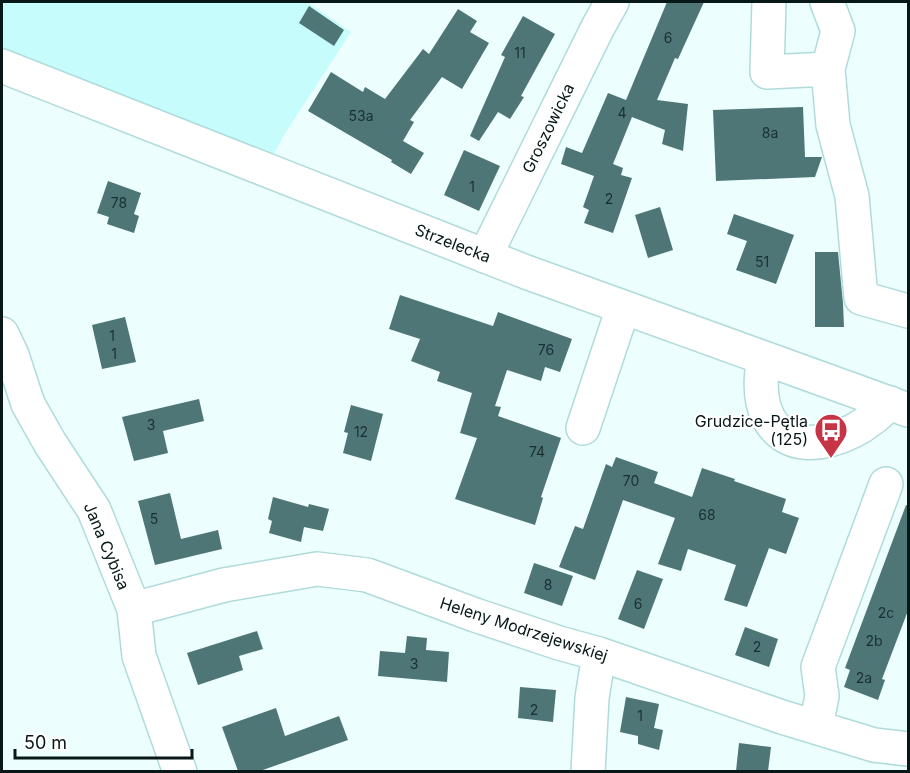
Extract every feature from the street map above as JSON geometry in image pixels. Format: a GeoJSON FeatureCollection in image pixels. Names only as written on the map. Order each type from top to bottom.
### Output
{"type":"FeatureCollection","features":[{"type":"Feature","properties":{"kind":"street","name":"Groszowicka"},"geometry":{"type":"LineString","coordinates":[[485,256],[612,2]]}},
{"type":"Feature","properties":{"kind":"street"},"geometry":{"type":"LineString","coordinates":[[769,2],[767,72],[828,69]]}},
{"type":"Feature","properties":{"kind":"street"},"geometry":{"type":"LineString","coordinates":[[827,2],[838,31],[828,69],[833,125],[852,196],[861,298],[909,311]]}},
{"type":"Feature","properties":{"kind":"street","name":"Strzelecka"},"geometry":{"type":"LineString","coordinates":[[2,66],[485,256],[623,308],[899,406]]}},
{"type":"Feature","properties":{"kind":"street"},"geometry":{"type":"LineString","coordinates":[[583,428],[623,308]]}},
{"type":"Feature","properties":{"kind":"street","name":"Jana Cybisa"},"geometry":{"type":"LineString","coordinates":[[2,334],[12,355],[28,404],[50,443],[94,510],[134,609],[140,656],[180,771]]}},
{"type":"Feature","properties":{"kind":"street"},"geometry":{"type":"LineString","coordinates":[[764,359],[759,382],[764,412],[774,428],[794,440],[816,441],[851,432],[873,418],[899,406]]}},
{"type":"Feature","properties":{"kind":"street"},"geometry":{"type":"LineString","coordinates":[[816,726],[822,696],[819,667],[886,484]]}},
{"type":"Feature","properties":{"kind":"street","name":"Heleny Modrzejewskiej"},"geometry":{"type":"LineString","coordinates":[[134,609],[224,585],[317,569],[367,575],[559,644],[599,654],[783,717],[874,745],[909,749]]}},
{"type":"Feature","properties":{"kind":"street"},"geometry":{"type":"LineString","coordinates":[[588,771],[592,698],[599,654]]}},
{"type":"Feature","properties":{"kind":"shaded area"},"geometry":{"type":"Polygon","coordinates":[[[2,2],[307,2],[351,32],[284,135],[270,161],[2,53],[2,2]]]}},
{"type":"Feature","properties":{"kind":"building"},"geometry":{"type":"Polygon","coordinates":[[[667,2],[704,2],[678,59],[675,58],[657,100],[688,104],[683,151],[662,144],[665,130],[632,117],[613,164],[623,168],[621,175],[632,178],[613,233],[584,223],[589,210],[583,207],[594,176],[561,164],[566,147],[582,153],[608,93],[626,100],[667,2]]]}},
{"type":"Feature","properties":{"kind":"building"},"geometry":{"type":"Polygon","coordinates":[[[309,6],[344,30],[334,46],[299,23],[309,6]]]}},
{"type":"Feature","properties":{"kind":"building"},"geometry":{"type":"Polygon","coordinates":[[[458,9],[477,21],[470,32],[489,43],[462,89],[442,77],[410,120],[414,122],[403,141],[424,153],[411,174],[391,162],[392,160],[308,111],[331,72],[363,92],[365,87],[385,99],[423,49],[429,54],[458,9]]]}},
{"type":"Feature","properties":{"kind":"building"},"geometry":{"type":"Polygon","coordinates":[[[523,16],[555,34],[521,96],[524,97],[510,119],[498,112],[479,141],[470,136],[505,57],[501,55],[523,16]]]}},
{"type":"Feature","properties":{"kind":"building"},"geometry":{"type":"Polygon","coordinates":[[[803,107],[805,157],[822,157],[815,177],[716,181],[713,110],[803,107]]]}},
{"type":"Feature","properties":{"kind":"building"},"geometry":{"type":"Polygon","coordinates":[[[464,150],[500,166],[479,211],[444,195],[464,150]]]}},
{"type":"Feature","properties":{"kind":"building"},"geometry":{"type":"Polygon","coordinates":[[[108,181],[141,193],[134,214],[139,216],[134,233],[107,224],[109,217],[97,213],[108,181]]]}},
{"type":"Feature","properties":{"kind":"building"},"geometry":{"type":"Polygon","coordinates":[[[660,207],[673,250],[648,258],[635,215],[660,207]]]}},
{"type":"Feature","properties":{"kind":"building"},"geometry":{"type":"Polygon","coordinates":[[[734,214],[794,235],[776,284],[736,270],[747,241],[727,234],[734,214]]]}},
{"type":"Feature","properties":{"kind":"building"},"geometry":{"type":"Polygon","coordinates":[[[815,252],[838,252],[844,327],[815,327],[815,252]]]}},
{"type":"Feature","properties":{"kind":"building"},"geometry":{"type":"Polygon","coordinates":[[[400,295],[493,326],[498,312],[572,339],[560,372],[545,367],[541,381],[507,370],[495,406],[501,407],[498,416],[561,438],[541,497],[543,498],[535,525],[455,499],[477,438],[460,433],[472,393],[437,381],[440,372],[411,361],[420,339],[389,329],[400,295]]]}},
{"type":"Feature","properties":{"kind":"building"},"geometry":{"type":"Polygon","coordinates":[[[125,317],[136,362],[102,369],[92,325],[125,317]]]}},
{"type":"Feature","properties":{"kind":"building"},"geometry":{"type":"Polygon","coordinates":[[[199,399],[204,421],[163,431],[168,453],[134,461],[122,417],[199,399]]]}},
{"type":"Feature","properties":{"kind":"building"},"geometry":{"type":"Polygon","coordinates":[[[351,405],[383,414],[371,461],[343,453],[348,433],[344,432],[351,405]]]}},
{"type":"Feature","properties":{"kind":"building"},"geometry":{"type":"Polygon","coordinates":[[[616,457],[658,472],[654,483],[692,497],[702,468],[786,499],[782,512],[799,518],[786,554],[769,548],[747,607],[724,600],[736,565],[688,549],[681,571],[658,564],[675,518],[623,500],[595,580],[559,567],[575,526],[583,529],[606,464],[612,467],[616,457]]]}},
{"type":"Feature","properties":{"kind":"building"},"geometry":{"type":"Polygon","coordinates":[[[170,493],[181,539],[218,530],[222,549],[155,565],[138,501],[170,493]]]}},
{"type":"Feature","properties":{"kind":"building"},"geometry":{"type":"Polygon","coordinates":[[[273,497],[308,507],[309,504],[329,509],[323,531],[304,527],[301,542],[269,533],[272,521],[268,519],[273,497]]]}},
{"type":"Feature","properties":{"kind":"building"},"geometry":{"type":"Polygon","coordinates":[[[906,505],[909,506],[909,608],[882,679],[885,680],[878,700],[844,687],[850,670],[845,668],[906,505]]]}},
{"type":"Feature","properties":{"kind":"building"},"geometry":{"type":"Polygon","coordinates":[[[534,563],[573,576],[562,606],[524,593],[534,563]]]}},
{"type":"Feature","properties":{"kind":"building"},"geometry":{"type":"Polygon","coordinates":[[[637,570],[663,579],[644,629],[618,619],[637,570]]]}},
{"type":"Feature","properties":{"kind":"building"},"geometry":{"type":"Polygon","coordinates":[[[745,627],[778,639],[769,667],[735,655],[745,627]]]}},
{"type":"Feature","properties":{"kind":"building"},"geometry":{"type":"Polygon","coordinates":[[[257,631],[263,649],[239,656],[243,670],[198,685],[187,653],[257,631]]]}},
{"type":"Feature","properties":{"kind":"building"},"geometry":{"type":"Polygon","coordinates":[[[407,636],[427,638],[426,650],[449,652],[447,682],[378,676],[380,651],[405,653],[407,636]]]}},
{"type":"Feature","properties":{"kind":"building"},"geometry":{"type":"Polygon","coordinates":[[[520,687],[556,690],[553,722],[518,718],[520,687]]]}},
{"type":"Feature","properties":{"kind":"building"},"geometry":{"type":"Polygon","coordinates":[[[626,697],[659,704],[654,728],[663,730],[659,750],[638,744],[638,736],[620,732],[626,697]]]}},
{"type":"Feature","properties":{"kind":"building"},"geometry":{"type":"Polygon","coordinates":[[[276,708],[285,736],[339,716],[348,740],[260,771],[238,771],[222,727],[276,708]]]}},
{"type":"Feature","properties":{"kind":"building"},"geometry":{"type":"Polygon","coordinates":[[[739,743],[771,747],[768,771],[736,771],[739,743]]]}},
{"type":"Feature","properties":{"kind":"place","name":"Grudzice-Pętla (125)"},"geometry":{"type":"Point","coordinates":[831,459]}}]}
